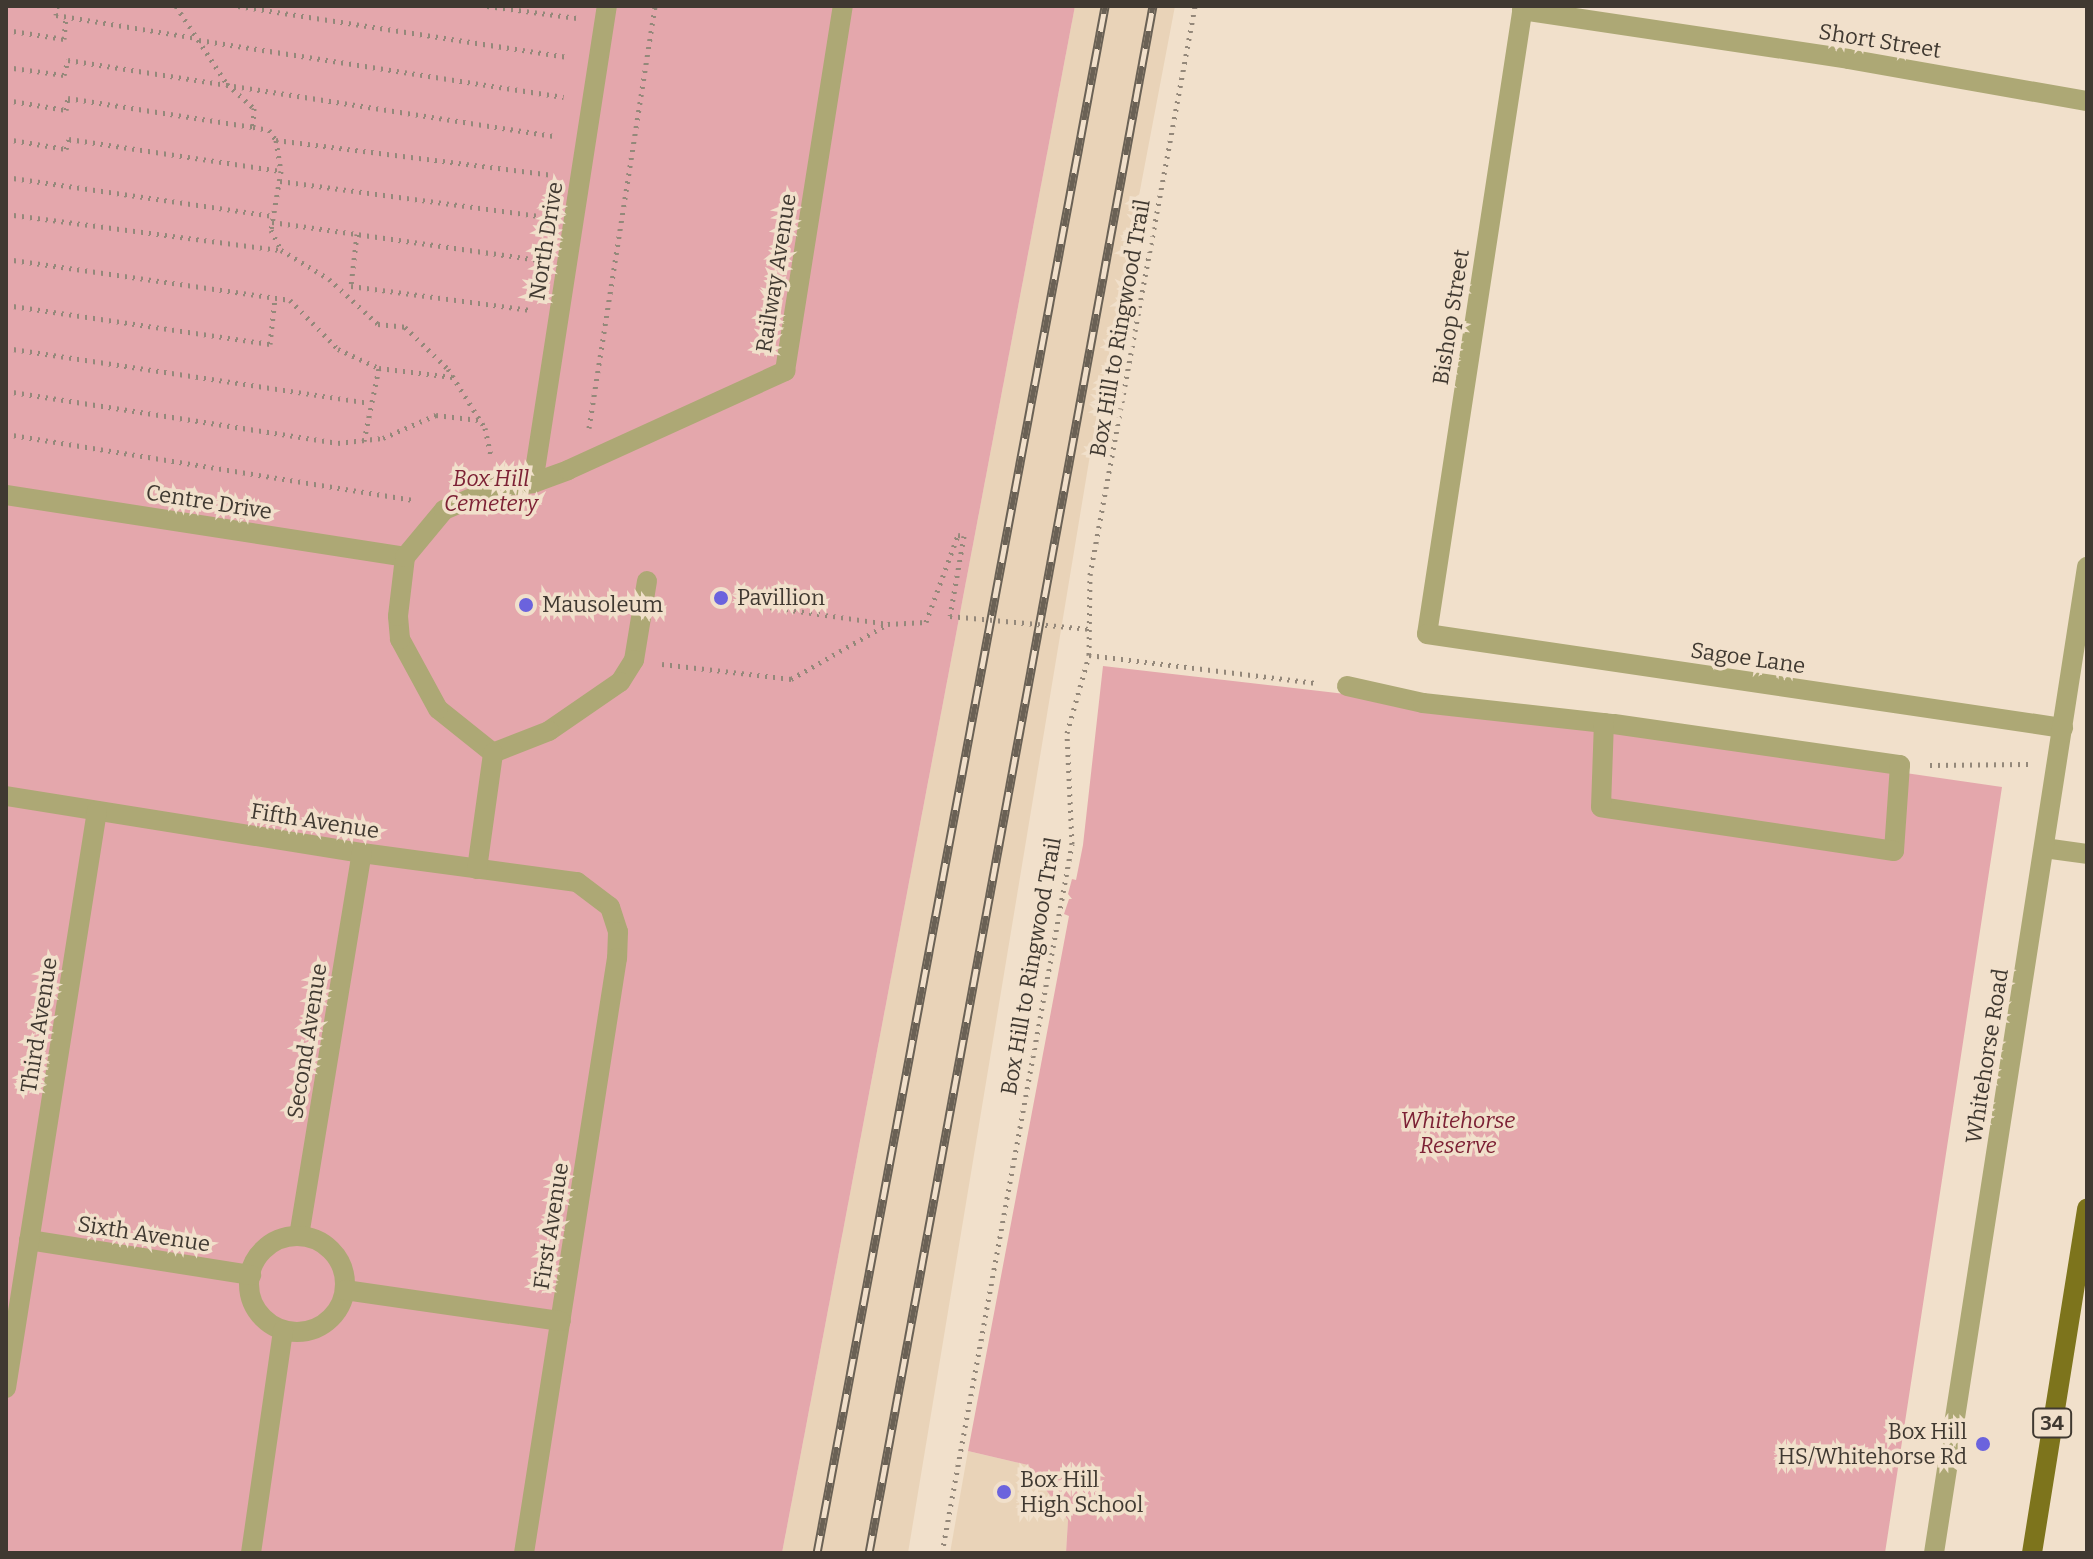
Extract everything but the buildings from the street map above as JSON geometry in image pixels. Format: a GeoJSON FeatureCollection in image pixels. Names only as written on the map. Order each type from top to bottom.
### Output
{"type":"FeatureCollection","features":[{"type":"Feature","properties":{"kind":"main road","name":"34"},"geometry":{"type":"LineString","coordinates":[[2032,1553],[2087,1208]]}},
{"type":"Feature","properties":{"kind":"street","name":"Railway Avenue"},"geometry":{"type":"LineString","coordinates":[[444,510],[497,487],[533,483],[583,463],[785,371],[843,6]]}},
{"type":"Feature","properties":{"kind":"street","name":"Short Street"},"geometry":{"type":"LineString","coordinates":[[1523,8],[1848,59],[2087,101]]}},
{"type":"Feature","properties":{"kind":"street","name":"Bishop Street"},"geometry":{"type":"LineString","coordinates":[[1427,634],[1523,8]]}},
{"type":"Feature","properties":{"kind":"street","name":"North Drive"},"geometry":{"type":"LineString","coordinates":[[533,483],[606,14]]}},
{"type":"Feature","properties":{"kind":"street","name":"Centre Drive"},"geometry":{"type":"LineString","coordinates":[[6,495],[405,557]]}},
{"type":"Feature","properties":{"kind":"street"},"geometry":{"type":"LineString","coordinates":[[444,510],[405,557],[398,616],[400,639],[410,663],[438,709],[493,753]]}},
{"type":"Feature","properties":{"kind":"street","name":"Whitehorse Road"},"geometry":{"type":"LineString","coordinates":[[1934,1553],[2087,567]]}},
{"type":"Feature","properties":{"kind":"street"},"geometry":{"type":"LineString","coordinates":[[493,753],[549,731],[620,682],[634,660],[647,581]]}},
{"type":"Feature","properties":{"kind":"street","name":"Sagoe Lane"},"geometry":{"type":"LineString","coordinates":[[1427,634],[2063,728]]}},
{"type":"Feature","properties":{"kind":"street"},"geometry":{"type":"LineString","coordinates":[[1347,686],[1423,703],[1604,723],[1900,765],[1894,851],[1601,807],[1604,723]]}},
{"type":"Feature","properties":{"kind":"street"},"geometry":{"type":"LineString","coordinates":[[477,869],[493,753]]}},
{"type":"Feature","properties":{"kind":"street","name":"Fifth Avenue"},"geometry":{"type":"LineString","coordinates":[[6,796],[362,853],[577,882],[610,907]]}},
{"type":"Feature","properties":{"kind":"street","name":"Third Avenue"},"geometry":{"type":"LineString","coordinates":[[6,1388],[97,811]]}},
{"type":"Feature","properties":{"kind":"street"},"geometry":{"type":"LineString","coordinates":[[2044,848],[2087,854]]}},
{"type":"Feature","properties":{"kind":"street","name":"Second Avenue"},"geometry":{"type":"LineString","coordinates":[[299,1236],[362,853]]}},
{"type":"Feature","properties":{"kind":"street","name":"First Avenue"},"geometry":{"type":"LineString","coordinates":[[524,1553],[617,958],[618,932],[610,907]]}},
{"type":"Feature","properties":{"kind":"street"},"geometry":{"type":"LineString","coordinates":[[299,1236],[328,1248],[344,1274],[345,1290],[341,1304],[324,1325],[310,1331],[283,1330],[271,1325],[253,1303],[251,1275],[263,1251],[286,1238],[299,1236]]}},
{"type":"Feature","properties":{"kind":"street","name":"Sixth Avenue"},"geometry":{"type":"LineString","coordinates":[[29,1240],[251,1275]]}},
{"type":"Feature","properties":{"kind":"street"},"geometry":{"type":"LineString","coordinates":[[345,1290],[561,1321]]}},
{"type":"Feature","properties":{"kind":"street"},"geometry":{"type":"LineString","coordinates":[[251,1553],[283,1330]]}},
{"type":"Feature","properties":{"kind":"path"},"geometry":{"type":"LineString","coordinates":[[57,6],[56,15],[66,17],[592,101]]}},
{"type":"Feature","properties":{"kind":"path"},"geometry":{"type":"LineString","coordinates":[[176,6],[227,84],[254,108],[253,127]]}},
{"type":"Feature","properties":{"kind":"path"},"geometry":{"type":"LineString","coordinates":[[238,6],[598,62]]}},
{"type":"Feature","properties":{"kind":"path"},"geometry":{"type":"LineString","coordinates":[[487,6],[606,14]]}},
{"type":"Feature","properties":{"kind":"path"},"geometry":{"type":"LineString","coordinates":[[583,463],[655,6]]}},
{"type":"Feature","properties":{"kind":"path","name":"Box Hill to Ringwood Trail"},"geometry":{"type":"LineString","coordinates":[[942,1553],[1072,844],[1067,733],[1089,655],[1090,575],[1195,6]]}},
{"type":"Feature","properties":{"kind":"path"},"geometry":{"type":"LineString","coordinates":[[6,30],[64,39],[66,17]]}},
{"type":"Feature","properties":{"kind":"path"},"geometry":{"type":"LineString","coordinates":[[6,67],[64,75],[68,60],[586,142]]}},
{"type":"Feature","properties":{"kind":"path"},"geometry":{"type":"LineString","coordinates":[[6,100],[66,110],[68,98],[269,130],[276,140],[281,171],[271,230],[281,250]]}},
{"type":"Feature","properties":{"kind":"path"},"geometry":{"type":"LineString","coordinates":[[6,139],[66,149],[69,139],[281,171]]}},
{"type":"Feature","properties":{"kind":"path"},"geometry":{"type":"LineString","coordinates":[[276,140],[581,178]]}},
{"type":"Feature","properties":{"kind":"path"},"geometry":{"type":"LineString","coordinates":[[6,177],[357,234],[567,263]]}},
{"type":"Feature","properties":{"kind":"path"},"geometry":{"type":"LineString","coordinates":[[280,181],[574,221]]}},
{"type":"Feature","properties":{"kind":"path"},"geometry":{"type":"LineString","coordinates":[[6,214],[281,250],[329,279],[378,324],[405,327],[453,377],[480,420],[497,487]]}},
{"type":"Feature","properties":{"kind":"path"},"geometry":{"type":"LineString","coordinates":[[357,234],[351,286],[559,314]]}},
{"type":"Feature","properties":{"kind":"path"},"geometry":{"type":"LineString","coordinates":[[6,259],[290,300],[338,349],[379,368],[453,377]]}},
{"type":"Feature","properties":{"kind":"path"},"geometry":{"type":"LineString","coordinates":[[6,305],[270,344],[275,298]]}},
{"type":"Feature","properties":{"kind":"path"},"geometry":{"type":"LineString","coordinates":[[6,348],[369,403]]}},
{"type":"Feature","properties":{"kind":"path"},"geometry":{"type":"LineString","coordinates":[[364,441],[369,403],[379,368]]}},
{"type":"Feature","properties":{"kind":"path"},"geometry":{"type":"LineString","coordinates":[[6,391],[338,443],[383,438],[436,415],[480,420]]}},
{"type":"Feature","properties":{"kind":"path"},"geometry":{"type":"LineString","coordinates":[[6,434],[439,504],[444,510]]}},
{"type":"Feature","properties":{"kind":"path"},"geometry":{"type":"LineString","coordinates":[[762,606],[888,624],[926,622],[958,535],[964,536],[950,616],[1091,629]]}},
{"type":"Feature","properties":{"kind":"path"},"geometry":{"type":"LineString","coordinates":[[634,660],[791,679],[888,624]]}},
{"type":"Feature","properties":{"kind":"path"},"geometry":{"type":"LineString","coordinates":[[1089,655],[1347,686]]}},
{"type":"Feature","properties":{"kind":"path"},"geometry":{"type":"LineString","coordinates":[[1900,765],[2057,764]]}},
{"type":"Feature","properties":{"kind":"shaded area"},"geometry":{"type":"Polygon","coordinates":[[[1075,6],[1175,6],[1092,443],[908,1553],[782,1553],[1075,6]]]}},
{"type":"Feature","properties":{"kind":"shaded area","name":"Box Hill High School"},"geometry":{"type":"Polygon","coordinates":[[[968,1451],[1028,1465],[1068,1520],[1066,1553],[950,1553],[968,1451]]]}},
{"type":"Feature","properties":{"kind":"green space","name":"Box Hill Cemetery"},"geometry":{"type":"Polygon","coordinates":[[[6,6],[1075,6],[782,1553],[6,1553],[6,6]]]}},
{"type":"Feature","properties":{"kind":"green space","name":"Whitehorse Reserve"},"geometry":{"type":"Polygon","coordinates":[[[1103,666],[1423,703],[2002,787],[1885,1553],[1066,1553],[1068,1520],[1028,1465],[968,1451],[1069,916],[1064,914],[1069,899],[1072,899],[1068,894],[1072,879],[1076,880],[1083,845],[1103,666]]]}},
{"type":"Feature","properties":{"kind":"railway"},"geometry":{"type":"LineString","coordinates":[[817,1553],[1105,6]]}},
{"type":"Feature","properties":{"kind":"railway"},"geometry":{"type":"LineString","coordinates":[[869,1553],[1153,6]]}},
{"type":"Feature","properties":{"kind":"place","name":"Pavillion"},"geometry":{"type":"Point","coordinates":[721,598]}},
{"type":"Feature","properties":{"kind":"place","name":"Mausoleum"},"geometry":{"type":"Point","coordinates":[526,605]}},
{"type":"Feature","properties":{"kind":"place","name":"Box Hill HS/Whitehorse Rd"},"geometry":{"type":"Point","coordinates":[1983,1444]}},
{"type":"Feature","properties":{"kind":"place","name":"Box Hill High School"},"geometry":{"type":"Point","coordinates":[1004,1492]}}]}
